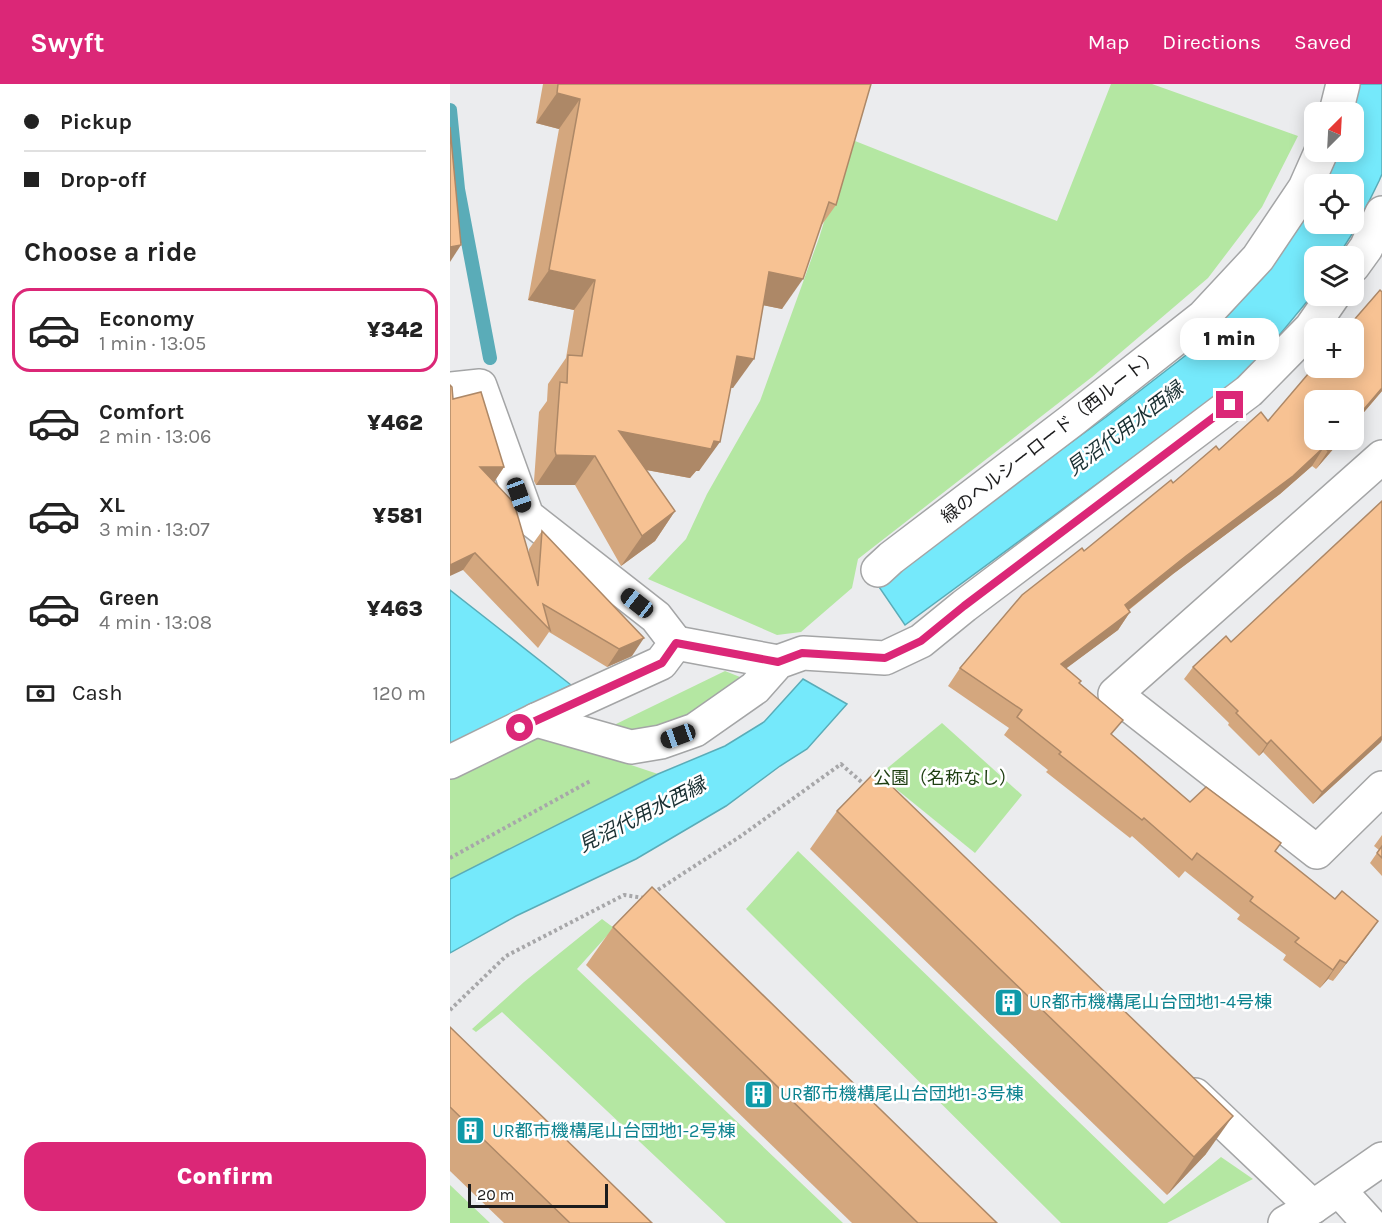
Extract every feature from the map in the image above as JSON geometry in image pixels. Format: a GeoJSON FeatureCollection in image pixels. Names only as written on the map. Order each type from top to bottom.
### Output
{"type":"FeatureCollection","features":[{"type":"Feature","properties":{"kind":"street"},"geometry":{"type":"LineString","coordinates":[[1338,102],[1343,84]]}},
{"type":"Feature","properties":{"kind":"street","name":"緑のヘルシーロード（西ルート）"},"geometry":{"type":"LineString","coordinates":[[878,570],[1203,316],[1258,258],[1305,188],[1317,162]]}},
{"type":"Feature","properties":{"kind":"street"},"geometry":{"type":"LineString","coordinates":[[1364,251],[1382,213]]}},
{"type":"Feature","properties":{"kind":"street"},"geometry":{"type":"LineString","coordinates":[[536,720],[631,747],[661,742],[695,730],[755,688],[778,662],[802,653],[885,658],[921,641],[1249,391],[1311,328],[1326,306]]}},
{"type":"Feature","properties":{"kind":"street"},"geometry":{"type":"LineString","coordinates":[[450,389],[480,387],[527,516],[656,617],[676,643],[778,662]]}},
{"type":"Feature","properties":{"kind":"street"},"geometry":{"type":"LineString","coordinates":[[1382,457],[1115,694],[1317,852],[1382,788]]}},
{"type":"Feature","properties":{"kind":"street"},"geometry":{"type":"LineString","coordinates":[[450,762],[662,663],[676,643]]}},
{"type":"Feature","properties":{"kind":"street"},"geometry":{"type":"LineString","coordinates":[[1176,1077],[1326,1199],[1369,1223]]}},
{"type":"Feature","properties":{"kind":"street"},"geometry":{"type":"LineString","coordinates":[[1285,1223],[1326,1199],[1382,1160]]}},
{"type":"Feature","properties":{"kind":"path"},"geometry":{"type":"LineString","coordinates":[[450,1010],[506,956],[624,895],[645,898],[741,836],[841,764],[867,787]]}},
{"type":"Feature","properties":{"kind":"path"},"geometry":{"type":"LineString","coordinates":[[450,858],[601,775]]}},
{"type":"Feature","properties":{"kind":"green space"},"geometry":{"type":"Polygon","coordinates":[[[1111,84],[1152,84],[1298,136],[1262,207],[1208,278],[1092,377],[858,559],[852,588],[801,632],[777,635],[648,579],[686,539],[707,494],[760,401],[819,238],[850,139],[1057,221],[1111,84]]]}},
{"type":"Feature","properties":{"kind":"green space"},"geometry":{"type":"Polygon","coordinates":[[[725,671],[740,677],[696,713],[631,741],[614,725],[725,671]]]}},
{"type":"Feature","properties":{"kind":"green space","name":"公園（名称なし）"},"geometry":{"type":"Polygon","coordinates":[[[942,723],[1022,795],[975,853],[879,775],[942,723]]]}},
{"type":"Feature","properties":{"kind":"green space"},"geometry":{"type":"Polygon","coordinates":[[[520,728],[658,774],[450,879],[450,762],[520,728]]]}},
{"type":"Feature","properties":{"kind":"green space"},"geometry":{"type":"Polygon","coordinates":[[[798,851],[1164,1204],[1221,1157],[1253,1179],[1167,1223],[1061,1223],[746,909],[798,851]]]}},
{"type":"Feature","properties":{"kind":"green space"},"geometry":{"type":"Polygon","coordinates":[[[602,919],[614,928],[577,969],[843,1223],[726,1223],[502,1012],[476,1032],[472,1029],[524,982],[602,919]]]}},
{"type":"Feature","properties":{"kind":"green space"},"geometry":{"type":"Polygon","coordinates":[[[450,1185],[490,1223],[450,1223],[450,1185]]]}},
{"type":"Feature","properties":{"kind":"water"},"geometry":{"type":"Polygon","coordinates":[[[1359,84],[1382,84],[1382,174],[1364,211],[1364,174],[1327,174],[1333,162],[1364,162],[1364,102],[1354,102],[1359,84]]]}},
{"type":"Feature","properties":{"kind":"water","name":"見沼代用水西縁"},"geometry":{"type":"Polygon","coordinates":[[[1304,220],[1304,234],[1352,234],[1344,246],[1304,246],[1304,305],[1248,373],[905,625],[877,584],[1106,417],[1203,342],[1267,273],[1304,220]]]}},
{"type":"Feature","properties":{"kind":"water"},"geometry":{"type":"Polygon","coordinates":[[[450,590],[571,685],[450,746],[450,590]]]}},
{"type":"Feature","properties":{"kind":"water","name":"見沼代用水西縁"},"geometry":{"type":"Polygon","coordinates":[[[803,679],[847,704],[807,749],[726,806],[636,859],[516,916],[450,953],[450,879],[658,774],[725,746],[764,722],[803,679]]]}},
{"type":"Feature","properties":{"kind":"building"},"geometry":{"type":"Polygon","coordinates":[[[558,84],[871,84],[836,205],[829,202],[803,279],[769,272],[754,359],[737,356],[720,442],[714,441],[711,449],[619,431],[675,511],[642,536],[595,456],[556,455],[555,451],[560,382],[567,383],[568,355],[582,356],[595,280],[549,270],[580,99],[557,93],[558,84]]]}},
{"type":"Feature","properties":{"kind":"building"},"geometry":{"type":"Polygon","coordinates":[[[450,127],[461,245],[450,247],[450,127]]]}},
{"type":"Feature","properties":{"kind":"building"},"geometry":{"type":"Polygon","coordinates":[[[1380,290],[1382,292],[1382,388],[1364,409],[1364,390],[1304,390],[1304,450],[1321,450],[1293,476],[1125,605],[1130,612],[1061,664],[1081,681],[1079,683],[1123,720],[1111,734],[1190,802],[1206,787],[1281,843],[1275,851],[1335,899],[1342,891],[1378,921],[1346,963],[1340,960],[1333,970],[1295,942],[1299,938],[1250,901],[1253,897],[1197,853],[1192,860],[1144,818],[1142,820],[1059,754],[1061,752],[1017,717],[1022,710],[960,668],[1022,595],[1082,548],[1084,551],[1171,480],[1173,483],[1216,446],[1219,450],[1261,412],[1268,421],[1305,378],[1364,378],[1364,318],[1356,318],[1380,290]]]}},
{"type":"Feature","properties":{"kind":"building"},"geometry":{"type":"Polygon","coordinates":[[[450,385],[453,399],[481,392],[504,467],[480,467],[514,503],[538,586],[542,531],[644,638],[619,649],[543,604],[550,630],[475,553],[450,565],[450,385]]]}},
{"type":"Feature","properties":{"kind":"building"},"geometry":{"type":"Polygon","coordinates":[[[1382,501],[1382,736],[1322,792],[1271,740],[1267,744],[1236,713],[1238,711],[1193,667],[1226,636],[1231,642],[1382,501]]]}},
{"type":"Feature","properties":{"kind":"building"},"geometry":{"type":"Polygon","coordinates":[[[876,771],[1233,1116],[1194,1157],[837,811],[876,771]]]}},
{"type":"Feature","properties":{"kind":"building"},"geometry":{"type":"Polygon","coordinates":[[[1382,846],[1382,858],[1377,853],[1382,846]]]}},
{"type":"Feature","properties":{"kind":"building"},"geometry":{"type":"Polygon","coordinates":[[[652,887],[997,1223],[918,1223],[613,927],[652,887]]]}},
{"type":"Feature","properties":{"kind":"building"},"geometry":{"type":"Polygon","coordinates":[[[450,1027],[652,1223],[570,1223],[450,1107],[450,1027]]]}},
{"type":"Feature","properties":{"kind":"waterway"},"geometry":{"type":"LineString","coordinates":[[450,110],[458,189],[490,358]]}},
{"type":"Feature","properties":{"kind":"place","name":"UR都市機構尾山台団地1-4号棟"},"geometry":{"type":"Point","coordinates":[1008,1002]}},
{"type":"Feature","properties":{"kind":"place","name":"UR都市機構尾山台団地1-3号棟"},"geometry":{"type":"Point","coordinates":[759,1094]}},
{"type":"Feature","properties":{"kind":"place","name":"UR都市機構尾山台団地1-2号棟"},"geometry":{"type":"Point","coordinates":[471,1131]}},
{"type":"Feature","properties":{"kind":"route"},"geometry":{"type":"LineString","coordinates":[[520,728],[662,663],[676,643],[778,662],[802,653],[885,658],[921,641],[1230,405]]}}]}
